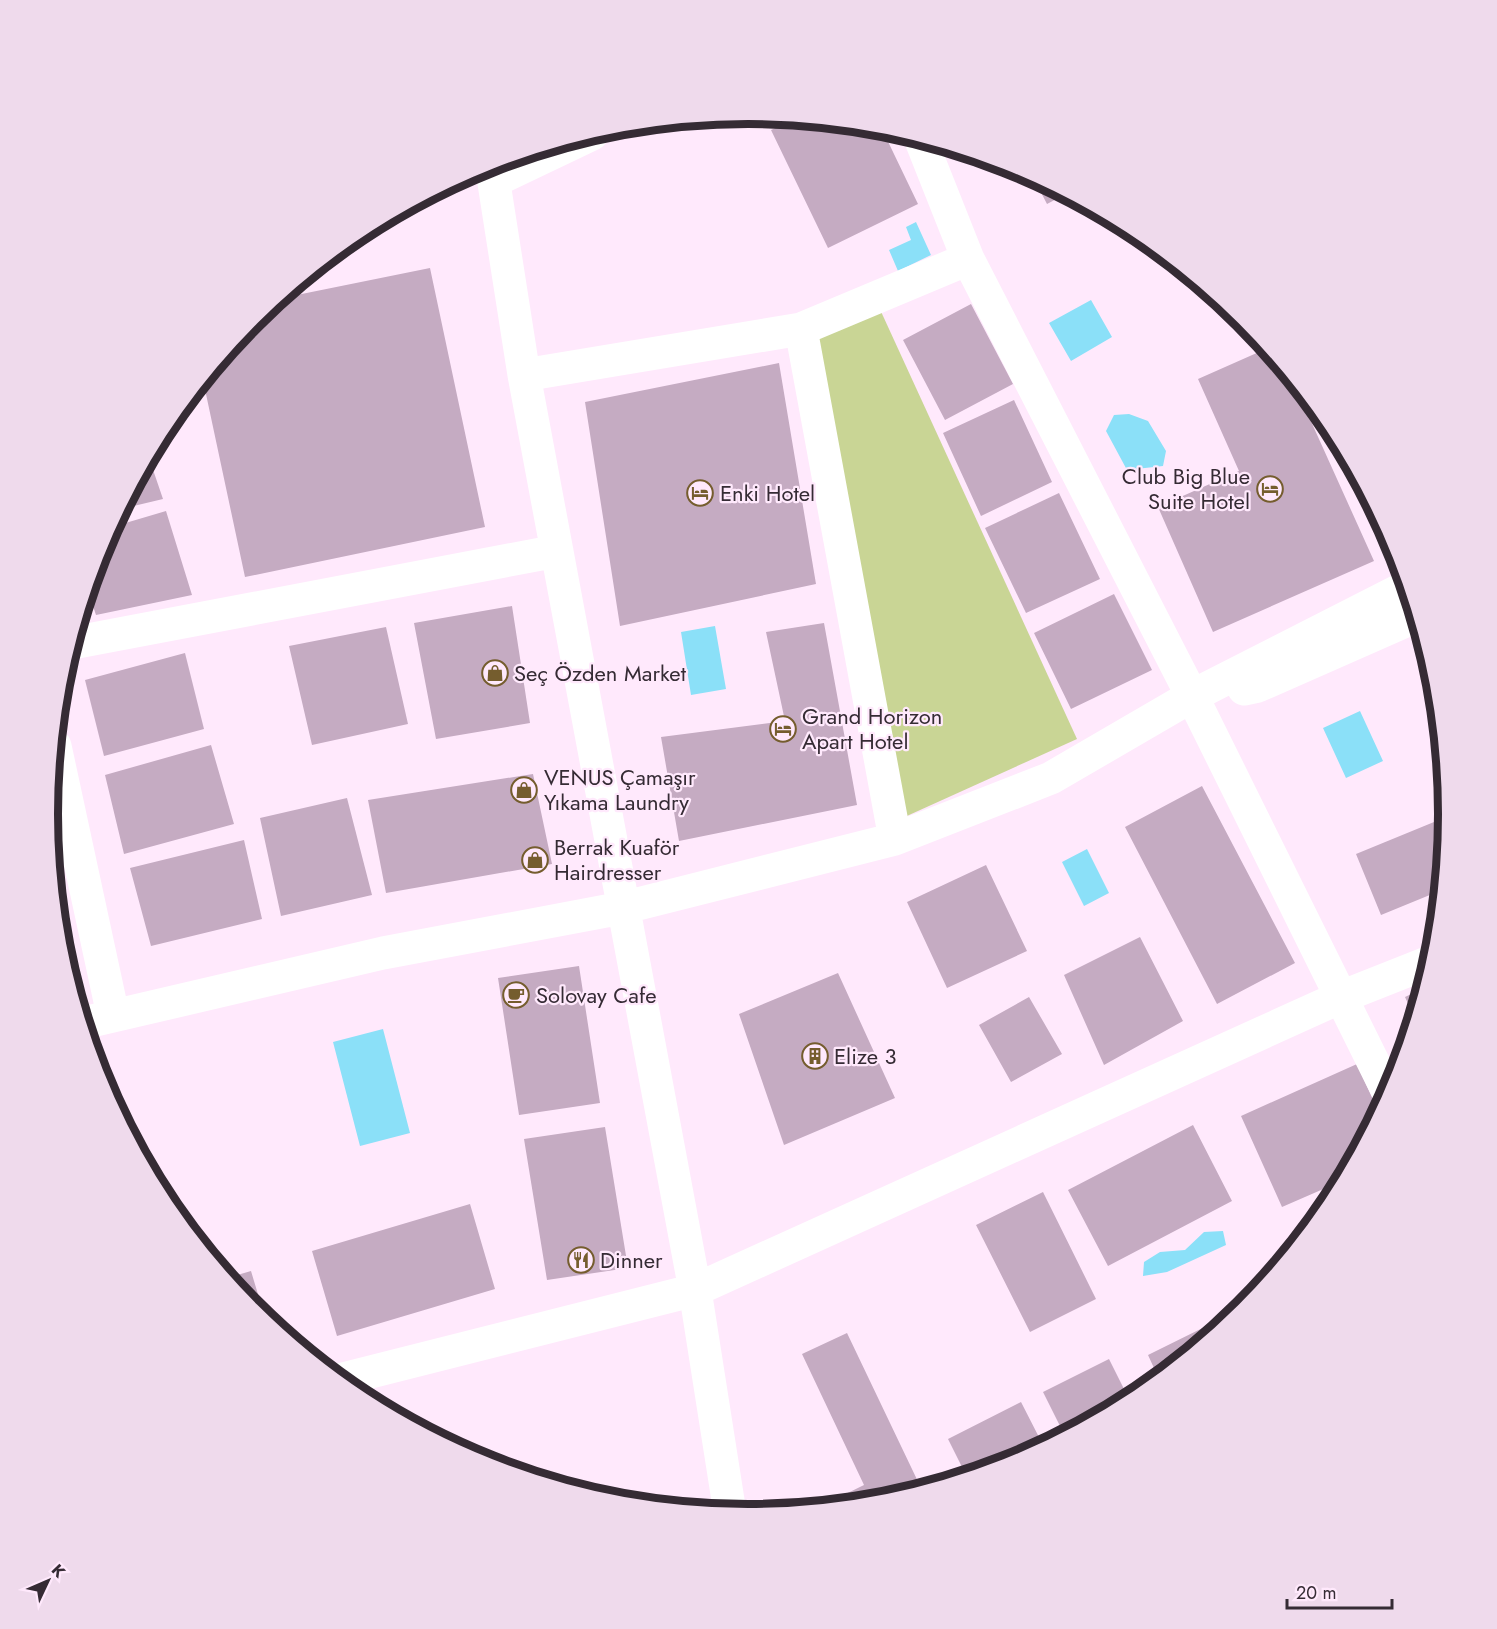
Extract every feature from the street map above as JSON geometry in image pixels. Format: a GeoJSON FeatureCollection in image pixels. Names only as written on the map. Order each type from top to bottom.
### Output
{"type":"FeatureCollection","features":[{"type":"Feature","properties":{"kind":"street"},"geometry":{"type":"LineString","coordinates":[[924,147],[968,259],[1192,696],[1384,1084]]}},
{"type":"Feature","properties":{"kind":"street"},"geometry":{"type":"LineString","coordinates":[[493,174],[524,375],[694,1290],[728,1504]]}},
{"type":"Feature","properties":{"kind":"street"},"geometry":{"type":"LineString","coordinates":[[524,375],[801,329],[968,259]]}},
{"type":"Feature","properties":{"kind":"street"},"geometry":{"type":"LineString","coordinates":[[801,329],[895,839]]}},
{"type":"Feature","properties":{"kind":"street"},"geometry":{"type":"LineString","coordinates":[[81,642],[557,550]]}},
{"type":"Feature","properties":{"kind":"street"},"geometry":{"type":"LineString","coordinates":[[60,776],[98,1019],[383,953],[622,908],[895,839],[1051,778],[1192,696],[1401,590]]}},
{"type":"Feature","properties":{"kind":"street"},"geometry":{"type":"LineString","coordinates":[[1192,696],[1258,686],[1410,619]]}},
{"type":"Feature","properties":{"kind":"street"},"geometry":{"type":"LineString","coordinates":[[350,1377],[694,1290],[1341,997],[1421,966]]}},
{"type":"Feature","properties":{"kind":"green space"},"geometry":{"type":"Polygon","coordinates":[[[878,305],[1077,739],[898,820],[811,335],[878,305]]]}},
{"type":"Feature","properties":{"kind":"water"},"geometry":{"type":"Polygon","coordinates":[[[916,222],[931,255],[898,271],[889,250],[911,240],[906,227],[916,222]]]}},
{"type":"Feature","properties":{"kind":"water"},"geometry":{"type":"Polygon","coordinates":[[[1091,300],[1112,337],[1071,361],[1049,323],[1091,300]]]}},
{"type":"Feature","properties":{"kind":"water"},"geometry":{"type":"Polygon","coordinates":[[[1129,414],[1148,421],[1166,451],[1163,466],[1127,470],[1106,431],[1114,415],[1129,414]]]}},
{"type":"Feature","properties":{"kind":"water"},"geometry":{"type":"Polygon","coordinates":[[[715,626],[726,689],[691,695],[681,632],[715,626]]]}},
{"type":"Feature","properties":{"kind":"water"},"geometry":{"type":"Polygon","coordinates":[[[1360,711],[1383,761],[1346,778],[1323,728],[1360,711]]]}},
{"type":"Feature","properties":{"kind":"water"},"geometry":{"type":"Polygon","coordinates":[[[1087,849],[1109,893],[1084,906],[1062,862],[1087,849]]]}},
{"type":"Feature","properties":{"kind":"water"},"geometry":{"type":"Polygon","coordinates":[[[383,1029],[410,1133],[360,1146],[333,1042],[383,1029]]]}},
{"type":"Feature","properties":{"kind":"water"},"geometry":{"type":"Polygon","coordinates":[[[1223,1231],[1226,1245],[1167,1272],[1143,1276],[1144,1262],[1160,1252],[1185,1250],[1204,1232],[1223,1231]]]}},
{"type":"Feature","properties":{"kind":"building"},"geometry":{"type":"Polygon","coordinates":[[[781,125],[794,126],[839,130],[887,139],[918,204],[828,248],[771,130],[781,125]]]}},
{"type":"Feature","properties":{"kind":"building"},"geometry":{"type":"Polygon","coordinates":[[[1039,189],[1058,198],[1047,204],[1039,189]]]}},
{"type":"Feature","properties":{"kind":"building"},"geometry":{"type":"Polygon","coordinates":[[[430,268],[485,527],[245,577],[205,389],[261,327],[295,295],[430,268]]]}},
{"type":"Feature","properties":{"kind":"building"},"geometry":{"type":"Polygon","coordinates":[[[971,304],[1013,384],[945,420],[903,340],[971,304]]]}},
{"type":"Feature","properties":{"kind":"building","name":"Club Big Blue Suite Hotel"},"geometry":{"type":"Polygon","coordinates":[[[1259,352],[1303,405],[1374,561],[1213,632],[1158,507],[1239,471],[1198,379],[1259,352]]]}},
{"type":"Feature","properties":{"kind":"building","name":"Enki Hotel"},"geometry":{"type":"Polygon","coordinates":[[[779,363],[816,584],[620,626],[585,402],[779,363]]]}},
{"type":"Feature","properties":{"kind":"building"},"geometry":{"type":"Polygon","coordinates":[[[1014,400],[1052,482],[981,516],[943,433],[1014,400]]]}},
{"type":"Feature","properties":{"kind":"building"},"geometry":{"type":"Polygon","coordinates":[[[152,467],[163,499],[131,507],[152,467]]]}},
{"type":"Feature","properties":{"kind":"building"},"geometry":{"type":"Polygon","coordinates":[[[1059,493],[1100,579],[1026,613],[985,528],[1059,493]]]}},
{"type":"Feature","properties":{"kind":"building"},"geometry":{"type":"Polygon","coordinates":[[[166,511],[192,595],[96,615],[92,603],[123,524],[166,511]]]}},
{"type":"Feature","properties":{"kind":"building"},"geometry":{"type":"Polygon","coordinates":[[[1114,594],[1152,670],[1071,709],[1034,633],[1114,594]]]}},
{"type":"Feature","properties":{"kind":"building"},"geometry":{"type":"Polygon","coordinates":[[[512,606],[530,723],[436,739],[414,623],[512,606]]]}},
{"type":"Feature","properties":{"kind":"building","name":"Grand Horizon Apart Hotel"},"geometry":{"type":"Polygon","coordinates":[[[824,623],[857,805],[679,841],[661,737],[785,721],[766,632],[824,623]]]}},
{"type":"Feature","properties":{"kind":"building"},"geometry":{"type":"Polygon","coordinates":[[[386,627],[408,724],[312,745],[289,646],[386,627]]]}},
{"type":"Feature","properties":{"kind":"building"},"geometry":{"type":"Polygon","coordinates":[[[185,653],[204,729],[104,756],[85,680],[185,653]]]}},
{"type":"Feature","properties":{"kind":"building"},"geometry":{"type":"Polygon","coordinates":[[[211,745],[234,824],[124,854],[105,775],[211,745]]]}},
{"type":"Feature","properties":{"kind":"building"},"geometry":{"type":"Polygon","coordinates":[[[533,774],[552,864],[386,893],[368,800],[533,774]]]}},
{"type":"Feature","properties":{"kind":"building"},"geometry":{"type":"Polygon","coordinates":[[[1202,786],[1295,963],[1217,1004],[1125,827],[1202,786]]]}},
{"type":"Feature","properties":{"kind":"building"},"geometry":{"type":"Polygon","coordinates":[[[347,798],[372,895],[281,916],[260,818],[347,798]]]}},
{"type":"Feature","properties":{"kind":"building"},"geometry":{"type":"Polygon","coordinates":[[[1434,822],[1438,830],[1434,893],[1381,915],[1356,854],[1434,822]]]}},
{"type":"Feature","properties":{"kind":"building"},"geometry":{"type":"Polygon","coordinates":[[[244,840],[262,919],[151,946],[130,868],[244,840]]]}},
{"type":"Feature","properties":{"kind":"building"},"geometry":{"type":"Polygon","coordinates":[[[986,865],[1027,951],[947,988],[907,902],[986,865]]]}},
{"type":"Feature","properties":{"kind":"building"},"geometry":{"type":"Polygon","coordinates":[[[1140,937],[1183,1021],[1104,1065],[1064,975],[1140,937]]]}},
{"type":"Feature","properties":{"kind":"building"},"geometry":{"type":"Polygon","coordinates":[[[579,966],[600,1103],[519,1115],[498,978],[579,966]]]}},
{"type":"Feature","properties":{"kind":"building","name":"Elize 3"},"geometry":{"type":"Polygon","coordinates":[[[838,973],[895,1098],[784,1145],[739,1014],[838,973]]]}},
{"type":"Feature","properties":{"kind":"building"},"geometry":{"type":"Polygon","coordinates":[[[1415,992],[1410,1009],[1405,997],[1415,992]]]}},
{"type":"Feature","properties":{"kind":"building"},"geometry":{"type":"Polygon","coordinates":[[[1029,997],[1062,1054],[1011,1082],[979,1025],[1029,997]]]}},
{"type":"Feature","properties":{"kind":"building"},"geometry":{"type":"Polygon","coordinates":[[[1357,1064],[1375,1103],[1346,1160],[1329,1186],[1282,1207],[1241,1116],[1357,1064]]]}},
{"type":"Feature","properties":{"kind":"building"},"geometry":{"type":"Polygon","coordinates":[[[1193,1125],[1232,1201],[1108,1266],[1068,1190],[1193,1125]]]}},
{"type":"Feature","properties":{"kind":"building"},"geometry":{"type":"Polygon","coordinates":[[[605,1127],[628,1268],[547,1280],[524,1139],[605,1127]]]}},
{"type":"Feature","properties":{"kind":"building"},"geometry":{"type":"Polygon","coordinates":[[[1043,1192],[1096,1299],[1030,1332],[976,1225],[1043,1192]]]}},
{"type":"Feature","properties":{"kind":"building"},"geometry":{"type":"Polygon","coordinates":[[[470,1204],[495,1289],[337,1336],[312,1251],[470,1204]]]}},
{"type":"Feature","properties":{"kind":"building"},"geometry":{"type":"Polygon","coordinates":[[[251,1271],[260,1301],[236,1275],[251,1271]]]}},
{"type":"Feature","properties":{"kind":"building"},"geometry":{"type":"Polygon","coordinates":[[[1215,1322],[1156,1371],[1148,1355],[1215,1322]]]}},
{"type":"Feature","properties":{"kind":"building"},"geometry":{"type":"Polygon","coordinates":[[[847,1333],[919,1483],[835,1499],[864,1485],[802,1354],[847,1333]]]}},
{"type":"Feature","properties":{"kind":"building"},"geometry":{"type":"Polygon","coordinates":[[[1109,1359],[1126,1392],[1061,1429],[1043,1392],[1109,1359]]]}},
{"type":"Feature","properties":{"kind":"building"},"geometry":{"type":"Polygon","coordinates":[[[1021,1402],[1040,1439],[963,1470],[948,1439],[1021,1402]]]}},
{"type":"Feature","properties":{"kind":"place","name":"Club Big Blue Suite Hotel"},"geometry":{"type":"Point","coordinates":[1270,489]}},
{"type":"Feature","properties":{"kind":"place","name":"Enki Hotel"},"geometry":{"type":"Point","coordinates":[700,493]}},
{"type":"Feature","properties":{"kind":"place","name":"Seç Özden Market"},"geometry":{"type":"Point","coordinates":[495,673]}},
{"type":"Feature","properties":{"kind":"place","name":"Grand Horizon Apart Hotel"},"geometry":{"type":"Point","coordinates":[783,729]}},
{"type":"Feature","properties":{"kind":"place","name":"VENUS Çamaşır Yıkama Laundry"},"geometry":{"type":"Point","coordinates":[524,790]}},
{"type":"Feature","properties":{"kind":"place","name":"Berrak Kuaför Hairdresser"},"geometry":{"type":"Point","coordinates":[535,860]}},
{"type":"Feature","properties":{"kind":"place","name":"Solovay Cafe"},"geometry":{"type":"Point","coordinates":[516,995]}},
{"type":"Feature","properties":{"kind":"place","name":"Elize 3"},"geometry":{"type":"Point","coordinates":[815,1056]}},
{"type":"Feature","properties":{"kind":"place","name":"Dinner"},"geometry":{"type":"Point","coordinates":[581,1260]}}]}
